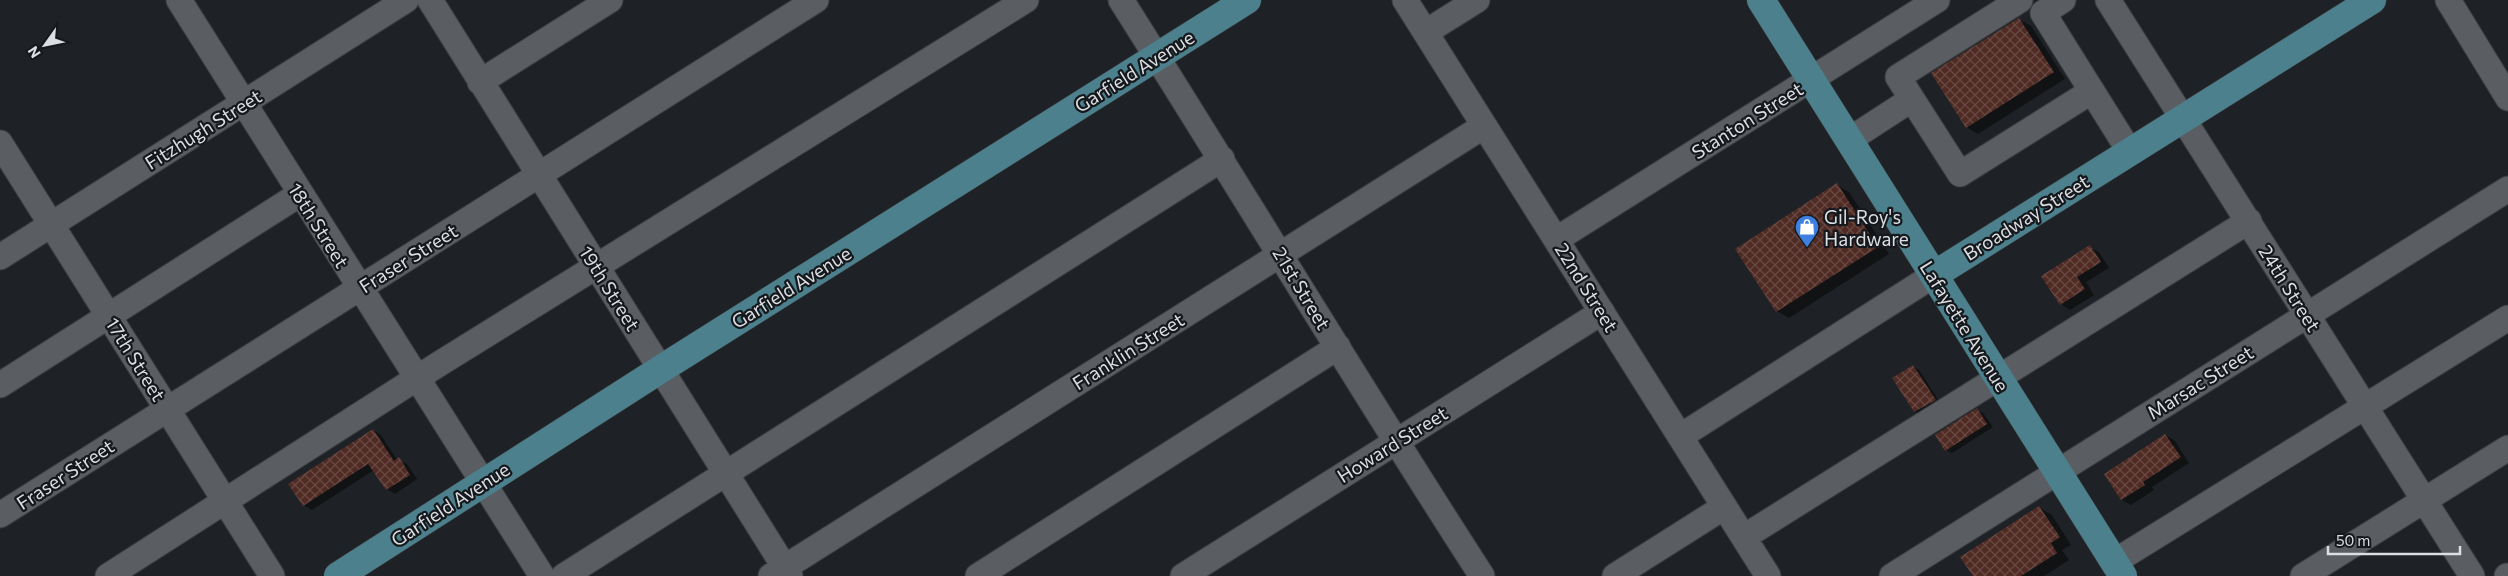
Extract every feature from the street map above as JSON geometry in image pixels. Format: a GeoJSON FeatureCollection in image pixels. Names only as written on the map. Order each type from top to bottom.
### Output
{"type":"FeatureCollection","features":[{"type":"Feature","properties":{"kind":"main road","name":"Garfield Avenue"},"geometry":{"type":"LineString","coordinates":[[338,576],[661,369],[1246,0]]}},
{"type":"Feature","properties":{"kind":"main road","name":"Lafayette Avenue"},"geometry":{"type":"LineString","coordinates":[[1760,0],[2056,472],[2119,569]]}},
{"type":"Feature","properties":{"kind":"main road","name":"Broadway Street"},"geometry":{"type":"LineString","coordinates":[[1934,275],[2372,0]]}},
{"type":"Feature","properties":{"kind":"street","name":"18th Street"},"geometry":{"type":"LineString","coordinates":[[179,0],[542,576]]}},
{"type":"Feature","properties":{"kind":"street","name":"Fitzhugh Street"},"geometry":{"type":"LineString","coordinates":[[0,257],[406,0]]}},
{"type":"Feature","properties":{"kind":"street","name":"19th Street"},"geometry":{"type":"LineString","coordinates":[[430,0],[727,474],[782,573]]}},
{"type":"Feature","properties":{"kind":"street"},"geometry":{"type":"LineString","coordinates":[[480,82],[610,0]]}},
{"type":"Feature","properties":{"kind":"street","name":"Fraser Street"},"geometry":{"type":"LineString","coordinates":[[0,515],[816,0]]}},
{"type":"Feature","properties":{"kind":"street"},"geometry":{"type":"LineString","coordinates":[[108,576],[417,378],[1026,0]]}},
{"type":"Feature","properties":{"kind":"street","name":"21st Street"},"geometry":{"type":"LineString","coordinates":[[1121,0],[1281,254],[1395,442],[1482,576]]}},
{"type":"Feature","properties":{"kind":"street","name":"22nd Street"},"geometry":{"type":"LineString","coordinates":[[1405,0],[1558,239],[1768,576]]}},
{"type":"Feature","properties":{"kind":"street"},"geometry":{"type":"LineString","coordinates":[[1426,32],[1477,0]]}},
{"type":"Feature","properties":{"kind":"street","name":"Stanton Street"},"geometry":{"type":"LineString","coordinates":[[1558,239],[1937,0]]}},
{"type":"Feature","properties":{"kind":"street"},"geometry":{"type":"LineString","coordinates":[[2020,0],[1898,77],[1960,174],[2092,91]]}},
{"type":"Feature","properties":{"kind":"street","name":"24th Street"},"geometry":{"type":"LineString","coordinates":[[2108,0],[2472,576]]}},
{"type":"Feature","properties":{"kind":"street"},"geometry":{"type":"LineString","coordinates":[[2448,0],[2499,63],[2508,98]]}},
{"type":"Feature","properties":{"kind":"street"},"geometry":{"type":"LineString","coordinates":[[2047,4],[2092,91],[2130,152]]}},
{"type":"Feature","properties":{"kind":"street"},"geometry":{"type":"LineString","coordinates":[[1848,140],[1912,99]]}},
{"type":"Feature","properties":{"kind":"street","name":"Franklin Street"},"geometry":{"type":"LineString","coordinates":[[782,573],[1484,126]]}},
{"type":"Feature","properties":{"kind":"street","name":"17th Street"},"geometry":{"type":"LineString","coordinates":[[0,143],[272,576]]}},
{"type":"Feature","properties":{"kind":"street"},"geometry":{"type":"LineString","coordinates":[[564,576],[1222,159]]}},
{"type":"Feature","properties":{"kind":"street","name":"Marsac Street"},"geometry":{"type":"LineString","coordinates":[[1892,576],[2508,189]]}},
{"type":"Feature","properties":{"kind":"street"},"geometry":{"type":"LineString","coordinates":[[0,385],[300,194]]}},
{"type":"Feature","properties":{"kind":"street"},"geometry":{"type":"LineString","coordinates":[[1744,537],[2249,221]]}},
{"type":"Feature","properties":{"kind":"street","name":"Broadway Street"},"geometry":{"type":"LineString","coordinates":[[1681,436],[1934,275]]}},
{"type":"Feature","properties":{"kind":"street","name":"Howard Street"},"geometry":{"type":"LineString","coordinates":[[1182,576],[1602,312]]}},
{"type":"Feature","properties":{"kind":"street"},"geometry":{"type":"LineString","coordinates":[[2119,569],[2365,406],[2508,318]]}},
{"type":"Feature","properties":{"kind":"street"},"geometry":{"type":"LineString","coordinates":[[978,576],[1338,347]]}},
{"type":"Feature","properties":{"kind":"street"},"geometry":{"type":"LineString","coordinates":[[2303,576],[2508,448]]}},
{"type":"Feature","properties":{"kind":"street"},"geometry":{"type":"LineString","coordinates":[[1615,576],[1724,507]]}},
{"type":"Feature","properties":{"kind":"building"},"geometry":{"type":"Polygon","coordinates":[[[2019,18],[2054,72],[1966,128],[1931,73],[2019,18]]]}},
{"type":"Feature","properties":{"kind":"building","name":"Gil-Roy's Hardware"},"geometry":{"type":"Polygon","coordinates":[[[1837,183],[1878,247],[1776,312],[1735,249],[1837,183]]]}},
{"type":"Feature","properties":{"kind":"building"},"geometry":{"type":"Polygon","coordinates":[[[2090,245],[2101,262],[2077,277],[2085,289],[2060,305],[2041,276],[2090,245]]]}},
{"type":"Feature","properties":{"kind":"building"},"geometry":{"type":"Polygon","coordinates":[[[1913,365],[1936,400],[1914,412],[1892,378],[1913,365]]]}},
{"type":"Feature","properties":{"kind":"building"},"geometry":{"type":"Polygon","coordinates":[[[1977,408],[1987,424],[1945,451],[1935,435],[1977,408]]]}},
{"type":"Feature","properties":{"kind":"building"},"geometry":{"type":"Polygon","coordinates":[[[373,429],[394,461],[399,457],[410,475],[386,490],[368,464],[303,506],[288,484],[373,429]]]}},
{"type":"Feature","properties":{"kind":"building"},"geometry":{"type":"Polygon","coordinates":[[[2165,434],[2181,457],[2143,482],[2145,485],[2121,500],[2104,474],[2165,434]]]}},
{"type":"Feature","properties":{"kind":"building"},"geometry":{"type":"Polygon","coordinates":[[[2039,506],[2060,537],[2051,543],[2057,553],[2021,576],[1973,576],[1960,557],[2039,506]]]}},
{"type":"Feature","properties":{"kind":"place","name":"Gil-Roy's Hardware"},"geometry":{"type":"Point","coordinates":[1807,248]}}]}
